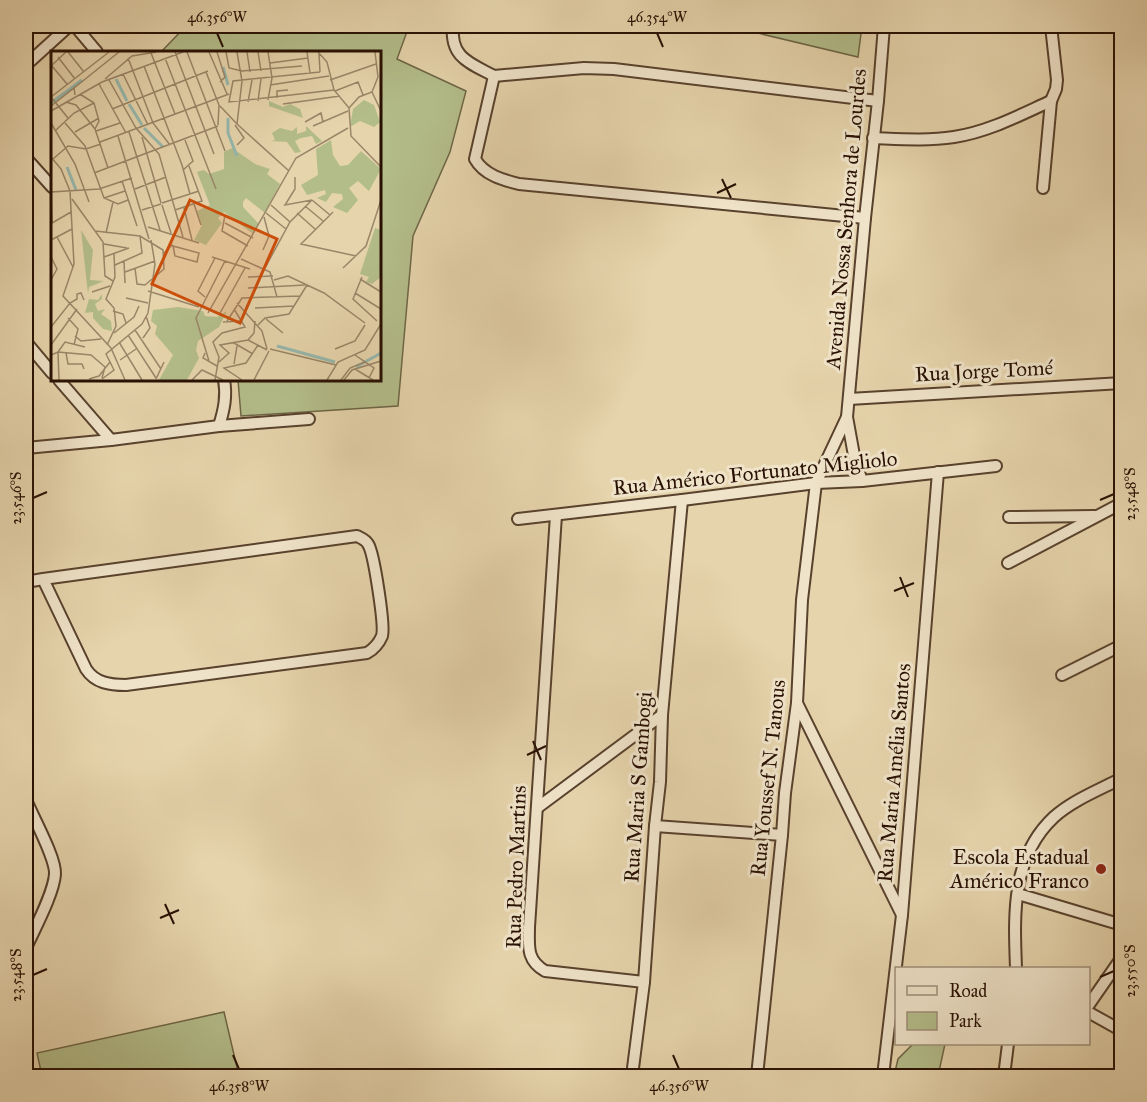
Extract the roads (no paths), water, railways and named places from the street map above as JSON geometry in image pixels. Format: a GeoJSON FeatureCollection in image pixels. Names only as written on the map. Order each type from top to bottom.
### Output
{"type":"FeatureCollection","features":[{"type":"Feature","properties":{"kind":"street"},"geometry":{"type":"LineString","coordinates":[[26,65],[69,26]]}},
{"type":"Feature","properties":{"kind":"street"},"geometry":{"type":"LineString","coordinates":[[75,26],[96,51]]}},
{"type":"Feature","properties":{"kind":"street"},"geometry":{"type":"LineString","coordinates":[[453,26],[454,40],[459,55],[468,63],[494,76],[584,68],[614,69],[878,101]]}},
{"type":"Feature","properties":{"kind":"street","name":"Avenida Nossa Senhora de Lourdes"},"geometry":{"type":"LineString","coordinates":[[847,417],[884,26]]}},
{"type":"Feature","properties":{"kind":"street"},"geometry":{"type":"LineString","coordinates":[[1043,188],[1051,101],[1057,80],[1051,26]]}},
{"type":"Feature","properties":{"kind":"street"},"geometry":{"type":"LineString","coordinates":[[494,76],[475,158],[477,164],[500,180],[519,184],[865,218]]}},
{"type":"Feature","properties":{"kind":"street"},"geometry":{"type":"LineString","coordinates":[[873,138],[955,137],[996,125],[1051,101]]}},
{"type":"Feature","properties":{"kind":"street"},"geometry":{"type":"LineString","coordinates":[[26,158],[51,187]]}},
{"type":"Feature","properties":{"kind":"street"},"geometry":{"type":"LineString","coordinates":[[26,342],[51,372]]}},
{"type":"Feature","properties":{"kind":"street"},"geometry":{"type":"LineString","coordinates":[[59,381],[111,440]]}},
{"type":"Feature","properties":{"kind":"street"},"geometry":{"type":"LineString","coordinates":[[219,426],[225,404],[224,381]]}},
{"type":"Feature","properties":{"kind":"street","name":"Rua Jorge Tomé"},"geometry":{"type":"LineString","coordinates":[[849,399],[1122,383]]}},
{"type":"Feature","properties":{"kind":"street"},"geometry":{"type":"LineString","coordinates":[[847,417],[853,454],[862,481]]}},
{"type":"Feature","properties":{"kind":"street","name":"Rua Youssef N. Tanous"},"geometry":{"type":"LineString","coordinates":[[757,1077],[785,793],[797,703],[802,600],[816,483],[847,417]]}},
{"type":"Feature","properties":{"kind":"street"},"geometry":{"type":"LineString","coordinates":[[26,448],[219,426],[309,419]]}},
{"type":"Feature","properties":{"kind":"street","name":"Rua Américo Fortunato Migliolo"},"geometry":{"type":"LineString","coordinates":[[518,519],[816,483],[862,481],[996,466]]}},
{"type":"Feature","properties":{"kind":"street","name":"Rua Maria Amélia Santos"},"geometry":{"type":"LineString","coordinates":[[896,967],[938,472]]}},
{"type":"Feature","properties":{"kind":"street","name":"Rua Maria S Gambogi"},"geometry":{"type":"LineString","coordinates":[[632,1077],[644,982],[660,782],[662,715],[682,500]]}},
{"type":"Feature","properties":{"kind":"street"},"geometry":{"type":"LineString","coordinates":[[1008,563],[1122,503]]}},
{"type":"Feature","properties":{"kind":"street","name":"Rua Pedro Martins"},"geometry":{"type":"LineString","coordinates":[[556,515],[529,927],[531,958],[545,971],[644,982]]}},
{"type":"Feature","properties":{"kind":"street"},"geometry":{"type":"LineString","coordinates":[[1009,517],[1097,516]]}},
{"type":"Feature","properties":{"kind":"street"},"geometry":{"type":"LineString","coordinates":[[26,582],[43,579],[357,536],[368,543],[371,551],[380,597],[382,635],[373,649],[367,653],[126,685],[110,685],[90,675],[43,579]]}},
{"type":"Feature","properties":{"kind":"street"},"geometry":{"type":"LineString","coordinates":[[1062,675],[1122,645]]}},
{"type":"Feature","properties":{"kind":"street"},"geometry":{"type":"LineString","coordinates":[[797,703],[902,915]]}},
{"type":"Feature","properties":{"kind":"street"},"geometry":{"type":"LineString","coordinates":[[537,808],[662,715]]}},
{"type":"Feature","properties":{"kind":"street"},"geometry":{"type":"LineString","coordinates":[[1016,967],[1015,919],[1020,877],[1027,855],[1053,818],[1071,805],[1122,778]]}},
{"type":"Feature","properties":{"kind":"street"},"geometry":{"type":"LineString","coordinates":[[26,800],[52,859],[55,873],[48,898],[26,948]]}},
{"type":"Feature","properties":{"kind":"street"},"geometry":{"type":"LineString","coordinates":[[655,826],[782,835]]}},
{"type":"Feature","properties":{"kind":"street"},"geometry":{"type":"LineString","coordinates":[[1018,894],[1122,925]]}},
{"type":"Feature","properties":{"kind":"street"},"geometry":{"type":"LineString","coordinates":[[1090,1005],[1122,957]]}},
{"type":"Feature","properties":{"kind":"street","name":"Rua Maria Amélia Santos"},"geometry":{"type":"LineString","coordinates":[[883,1077],[895,975]]}},
{"type":"Feature","properties":{"kind":"street"},"geometry":{"type":"LineString","coordinates":[[1090,1013],[1122,1032]]}},
{"type":"Feature","properties":{"kind":"street"},"geometry":{"type":"LineString","coordinates":[[1004,1077],[1008,1045]]}},
{"type":"Feature","properties":{"kind":"place","name":"Escola Estadual Américo Franco"},"geometry":{"type":"Point","coordinates":[1101,869]}}]}
